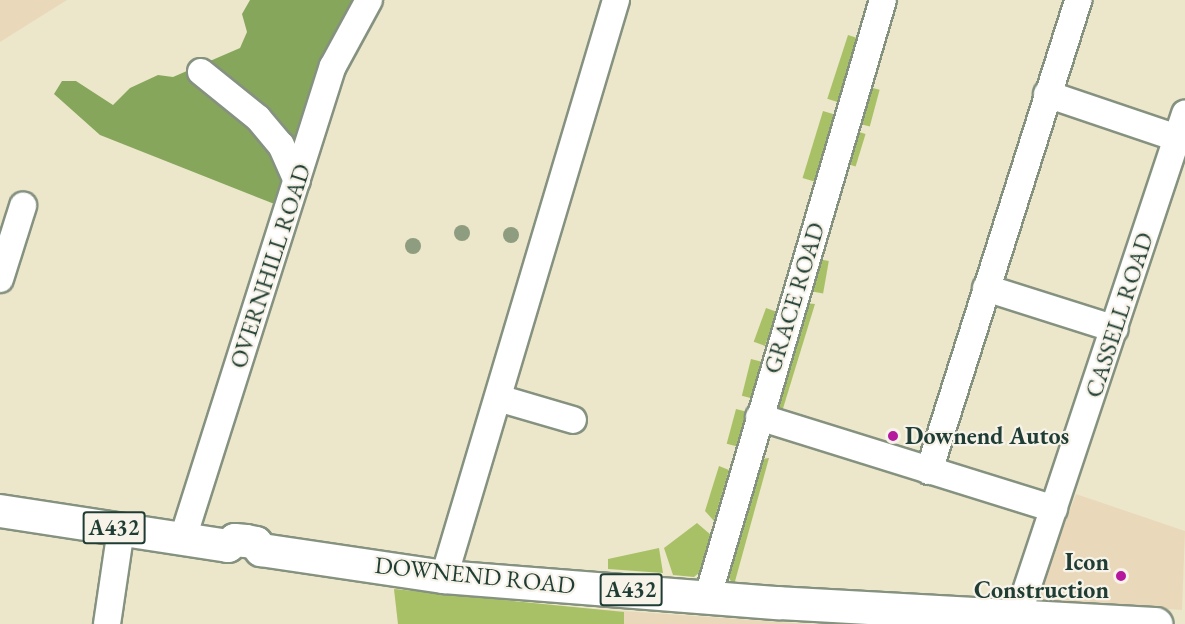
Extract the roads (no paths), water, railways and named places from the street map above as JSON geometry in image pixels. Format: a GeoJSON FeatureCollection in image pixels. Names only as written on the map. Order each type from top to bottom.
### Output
{"type":"FeatureCollection","features":[{"type":"Feature","properties":{"kind":"main road","name":"DOWNEND ROAD"},"geometry":{"type":"LineString","coordinates":[[0,511],[228,546],[235,540],[246,541],[256,543],[261,550],[444,577],[1014,620],[1156,624]]}},
{"type":"Feature","properties":{"kind":"street","name":"OVERNHILL ROAD"},"geometry":{"type":"LineString","coordinates":[[183,538],[338,55],[369,0]]}},
{"type":"Feature","properties":{"kind":"street"},"geometry":{"type":"LineString","coordinates":[[444,577],[616,0]]}},
{"type":"Feature","properties":{"kind":"street","name":"GRACE ROAD"},"geometry":{"type":"LineString","coordinates":[[708,596],[883,0]]}},
{"type":"Feature","properties":{"kind":"street"},"geometry":{"type":"LineString","coordinates":[[929,471],[1078,0]]}},
{"type":"Feature","properties":{"kind":"street"},"geometry":{"type":"LineString","coordinates":[[201,72],[258,118],[281,145],[297,181]]}},
{"type":"Feature","properties":{"kind":"street"},"geometry":{"type":"LineString","coordinates":[[1047,94],[1177,138]]}},
{"type":"Feature","properties":{"kind":"street","name":"CASSELL ROAD"},"geometry":{"type":"LineString","coordinates":[[1014,620],[1115,329],[1185,114]]}},
{"type":"Feature","properties":{"kind":"street"},"geometry":{"type":"LineString","coordinates":[[0,279],[23,206]]}},
{"type":"Feature","properties":{"kind":"street"},"geometry":{"type":"LineString","coordinates":[[986,288],[1115,329]]}},
{"type":"Feature","properties":{"kind":"street"},"geometry":{"type":"LineString","coordinates":[[498,398],[573,420]]}},
{"type":"Feature","properties":{"kind":"street"},"geometry":{"type":"LineString","coordinates":[[759,417],[1054,509]]}},
{"type":"Feature","properties":{"kind":"street"},"geometry":{"type":"LineString","coordinates":[[107,624],[121,530]]}},
{"type":"Feature","properties":{"kind":"place","name":"Downend Autos"},"geometry":{"type":"Point","coordinates":[893,436]}},
{"type":"Feature","properties":{"kind":"place","name":"Icon Construction"},"geometry":{"type":"Point","coordinates":[1121,576]}}]}
